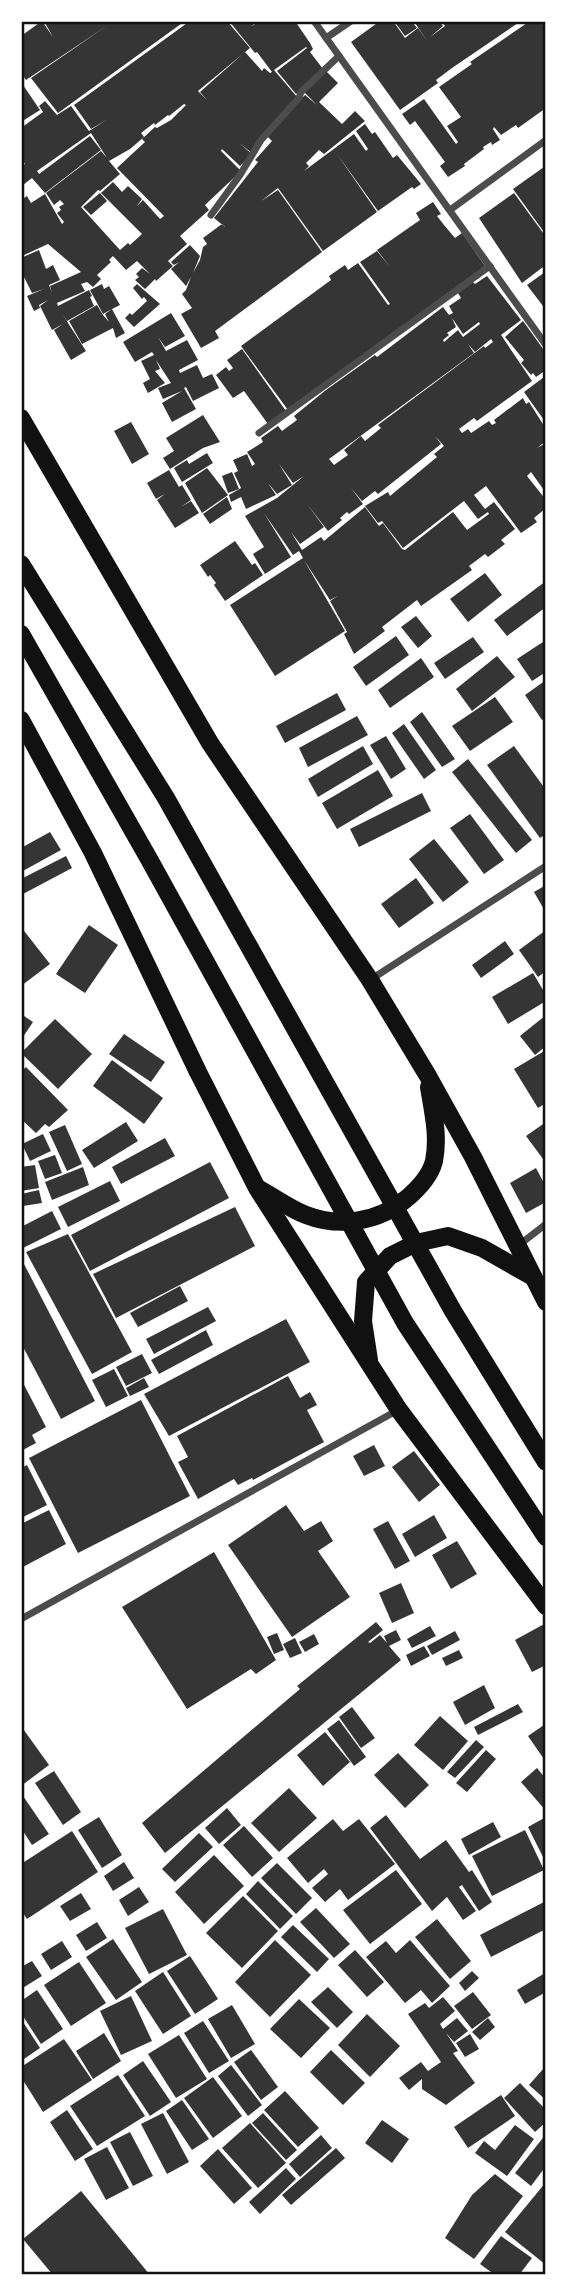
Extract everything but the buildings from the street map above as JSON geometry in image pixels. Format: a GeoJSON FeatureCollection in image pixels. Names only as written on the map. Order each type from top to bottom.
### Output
{"type":"FeatureCollection","features":[{"type":"Feature","properties":{"kind":"main road"},"geometry":{"type":"LineString","coordinates":[[21,418],[211,743],[370,980],[428,1076],[473,1157],[546,1302]]}},
{"type":"Feature","properties":{"kind":"main road"},"geometry":{"type":"LineString","coordinates":[[21,564],[166,798],[453,1311],[546,1462]]}},
{"type":"Feature","properties":{"kind":"main road"},"geometry":{"type":"LineString","coordinates":[[21,634],[156,871],[405,1323],[546,1537]]}},
{"type":"Feature","properties":{"kind":"main road"},"geometry":{"type":"LineString","coordinates":[[21,720],[93,853],[257,1188],[399,1410],[546,1606]]}},
{"type":"Feature","properties":{"kind":"main road"},"geometry":{"type":"LineString","coordinates":[[257,1188],[305,1215],[334,1222],[366,1221],[395,1208],[420,1188],[433,1164],[436,1139],[428,1076]]}},
{"type":"Feature","properties":{"kind":"main road"},"geometry":{"type":"LineString","coordinates":[[370,1367],[363,1321],[366,1282],[390,1256],[416,1243],[448,1236],[482,1248],[533,1277]]}},
{"type":"Feature","properties":{"kind":"street"},"geometry":{"type":"LineString","coordinates":[[314,21],[546,345]]}},
{"type":"Feature","properties":{"kind":"street"},"geometry":{"type":"LineString","coordinates":[[326,38],[351,21]]}},
{"type":"Feature","properties":{"kind":"street"},"geometry":{"type":"LineString","coordinates":[[211,215],[261,140],[299,98],[301,92],[339,56]]}},
{"type":"Feature","properties":{"kind":"street"},"geometry":{"type":"LineString","coordinates":[[450,211],[546,139]]}},
{"type":"Feature","properties":{"kind":"street"},"geometry":{"type":"LineString","coordinates":[[259,433],[489,266]]}},
{"type":"Feature","properties":{"kind":"street"},"geometry":{"type":"LineString","coordinates":[[370,980],[546,866]]}},
{"type":"Feature","properties":{"kind":"street"},"geometry":{"type":"LineString","coordinates":[[518,1245],[546,1224]]}},
{"type":"Feature","properties":{"kind":"street"},"geometry":{"type":"LineString","coordinates":[[21,1619],[399,1410]]}}]}
